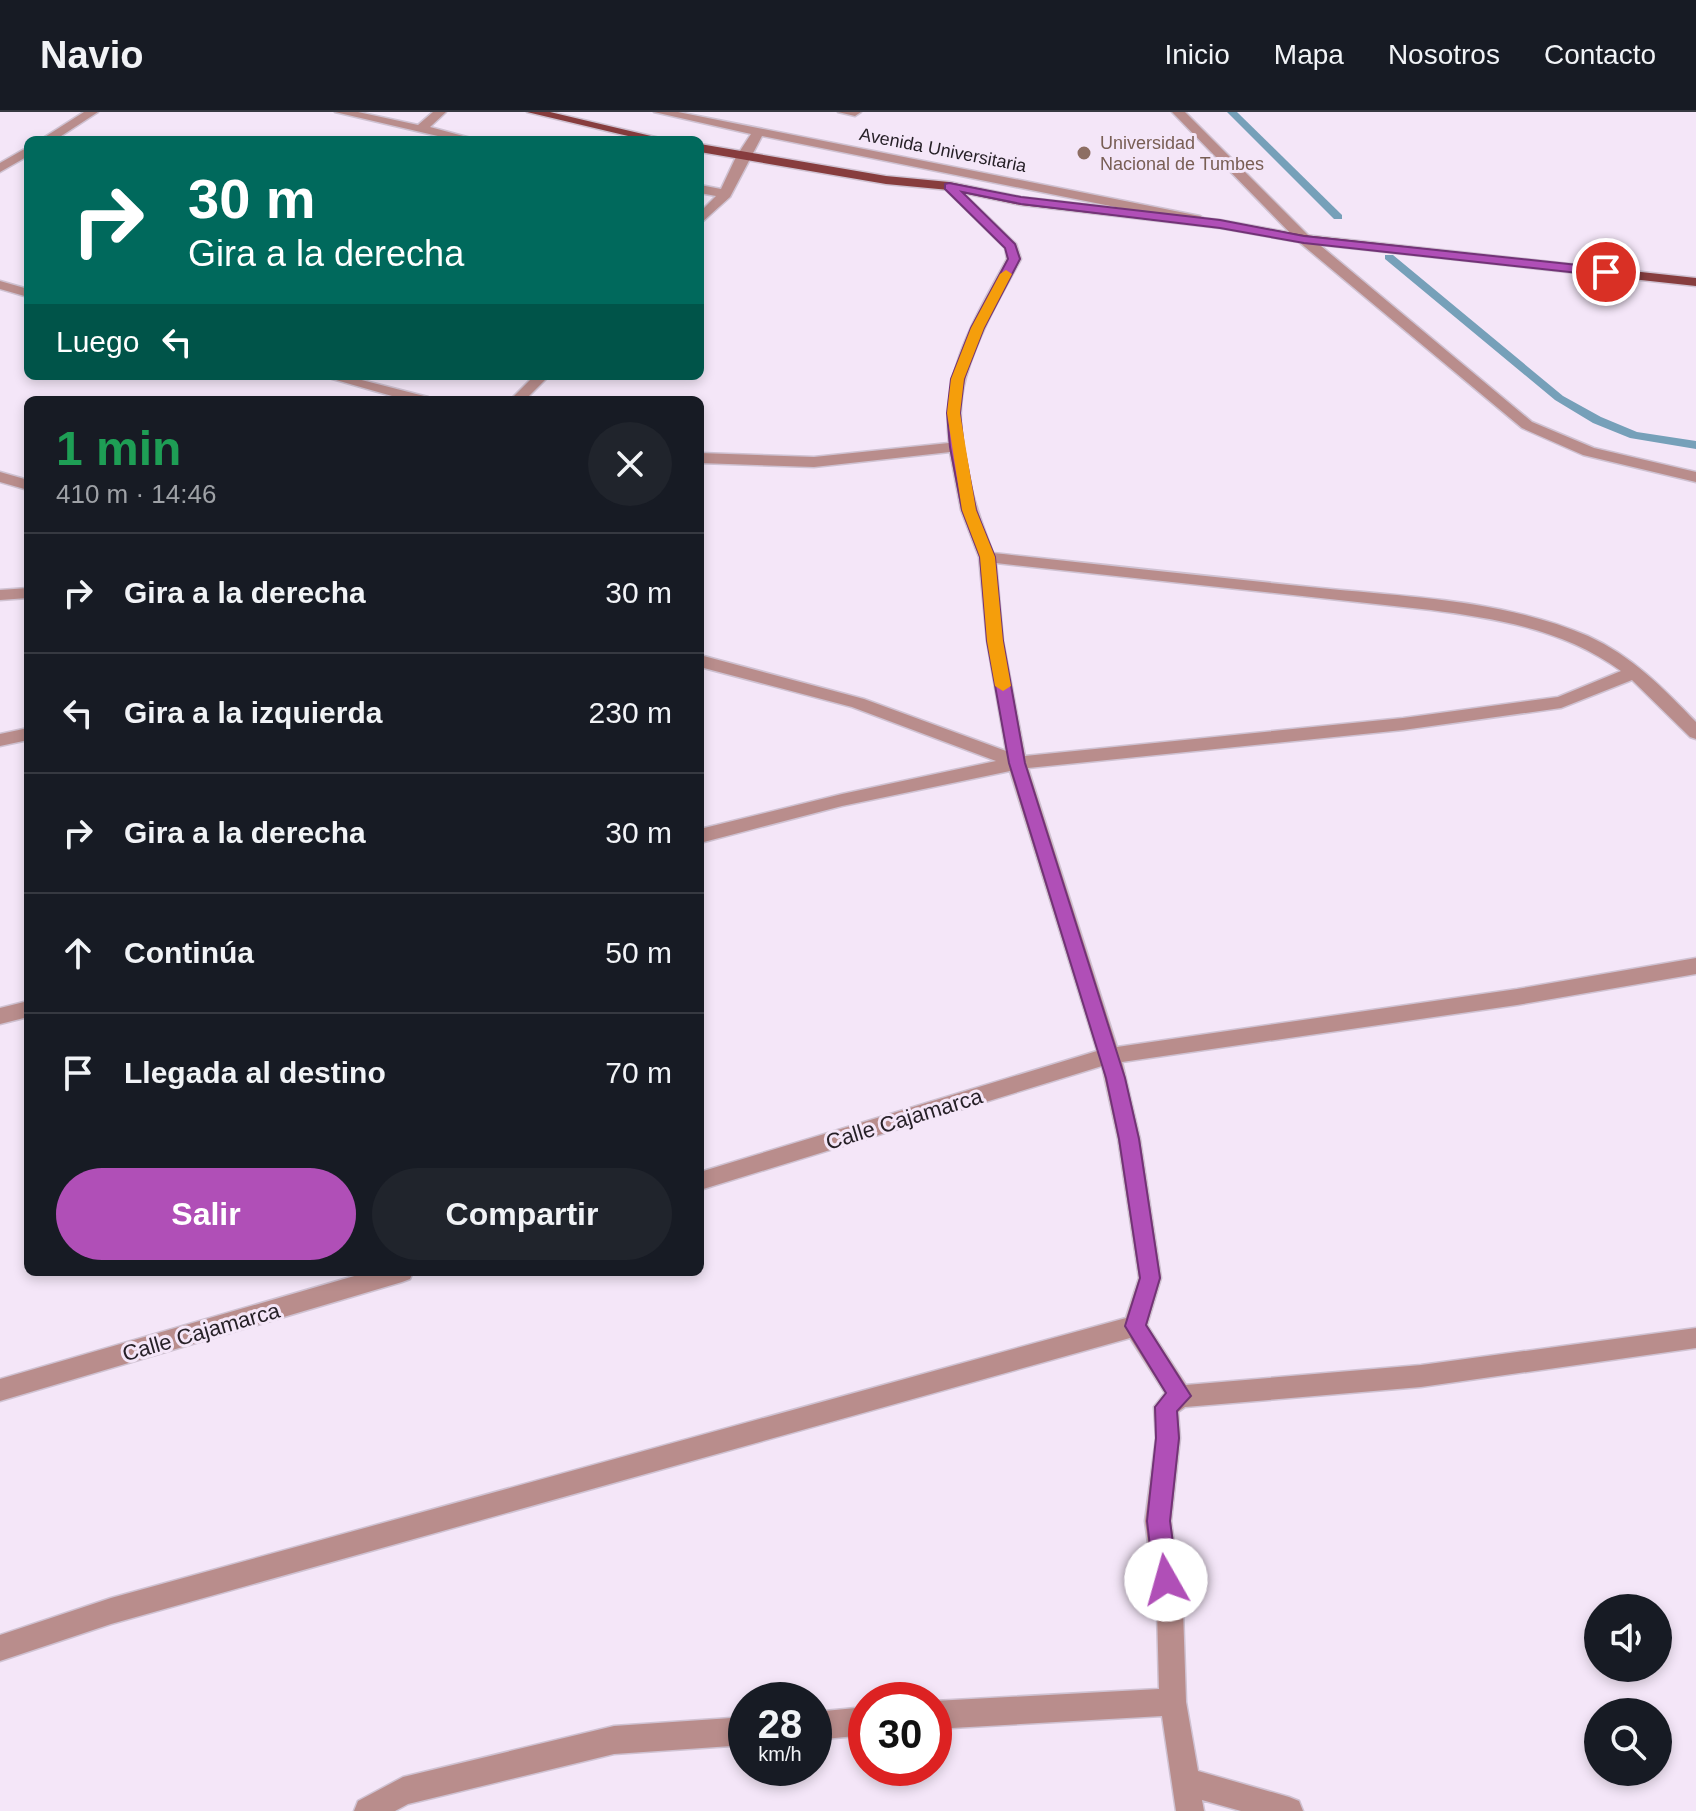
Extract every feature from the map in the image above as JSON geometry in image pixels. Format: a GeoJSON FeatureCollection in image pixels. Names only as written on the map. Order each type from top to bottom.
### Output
{"type":"FeatureCollection","features":[{"type":"Feature","properties":{"kind":"main road"},"geometry":{"type":"LineString","coordinates":[[533,112],[644,136]]}},
{"type":"Feature","properties":{"kind":"main road"},"geometry":{"type":"LineString","coordinates":[[704,149],[886,180],[949,186],[1021,201],[1220,224],[1304,239],[1696,282]]}},
{"type":"Feature","properties":{"kind":"street"},"geometry":{"type":"LineString","coordinates":[[53,136],[92,112]]}},
{"type":"Feature","properties":{"kind":"street"},"geometry":{"type":"LineString","coordinates":[[341,112],[453,136]]}},
{"type":"Feature","properties":{"kind":"street"},"geometry":{"type":"LineString","coordinates":[[421,129],[440,112]]}},
{"type":"Feature","properties":{"kind":"street","name":"Avenida Universitaria"},"geometry":{"type":"LineString","coordinates":[[660,112],[1220,224]]}},
{"type":"Feature","properties":{"kind":"street"},"geometry":{"type":"LineString","coordinates":[[844,112],[855,112]]}},
{"type":"Feature","properties":{"kind":"street"},"geometry":{"type":"LineString","coordinates":[[1178,112],[1304,239],[1527,425],[1563,445],[1601,458],[1696,477]]}},
{"type":"Feature","properties":{"kind":"street"},"geometry":{"type":"LineString","coordinates":[[704,216],[725,194],[742,157],[758,133]]}},
{"type":"Feature","properties":{"kind":"street"},"geometry":{"type":"LineString","coordinates":[[0,151],[24,155]]}},
{"type":"Feature","properties":{"kind":"street"},"geometry":{"type":"LineString","coordinates":[[0,168],[24,156]]}},
{"type":"Feature","properties":{"kind":"street"},"geometry":{"type":"LineString","coordinates":[[949,186],[1011,247],[1014,259],[977,328],[958,379],[953,413],[969,510],[987,557],[995,641],[1017,763],[1109,1056],[1129,1139],[1150,1278],[1135,1326]]}},
{"type":"Feature","properties":{"kind":"street"},"geometry":{"type":"LineString","coordinates":[[704,190],[725,194]]}},
{"type":"Feature","properties":{"kind":"street"},"geometry":{"type":"LineString","coordinates":[[0,285],[24,292]]}},
{"type":"Feature","properties":{"kind":"street"},"geometry":{"type":"LineString","coordinates":[[343,380],[406,396]]}},
{"type":"Feature","properties":{"kind":"street"},"geometry":{"type":"LineString","coordinates":[[372,388],[381,380]]}},
{"type":"Feature","properties":{"kind":"street"},"geometry":{"type":"LineString","coordinates":[[521,396],[538,380]]}},
{"type":"Feature","properties":{"kind":"street"},"geometry":{"type":"LineString","coordinates":[[704,458],[814,462],[957,447]]}},
{"type":"Feature","properties":{"kind":"street"},"geometry":{"type":"LineString","coordinates":[[0,477],[24,484]]}},
{"type":"Feature","properties":{"kind":"street"},"geometry":{"type":"LineString","coordinates":[[987,557],[1369,599],[1514,619],[1580,638],[1636,672],[1696,733]]}},
{"type":"Feature","properties":{"kind":"street"},"geometry":{"type":"LineString","coordinates":[[0,595],[24,593]]}},
{"type":"Feature","properties":{"kind":"street"},"geometry":{"type":"LineString","coordinates":[[704,662],[858,703],[1017,763]]}},
{"type":"Feature","properties":{"kind":"street"},"geometry":{"type":"LineString","coordinates":[[704,835],[842,800],[1017,763],[1403,724],[1561,702],[1636,672]]}},
{"type":"Feature","properties":{"kind":"street"},"geometry":{"type":"LineString","coordinates":[[0,740],[24,735]]}},
{"type":"Feature","properties":{"kind":"street","name":"Calle Cajamarca"},"geometry":{"type":"LineString","coordinates":[[704,1180],[1109,1056],[1517,997],[1696,966]]}},
{"type":"Feature","properties":{"kind":"street"},"geometry":{"type":"LineString","coordinates":[[0,1016],[24,1010]]}},
{"type":"Feature","properties":{"kind":"street","name":"Calle Cajamarca"},"geometry":{"type":"LineString","coordinates":[[0,1390],[388,1276]]}},
{"type":"Feature","properties":{"kind":"street"},"geometry":{"type":"LineString","coordinates":[[1135,1326],[1180,1396]]}},
{"type":"Feature","properties":{"kind":"street"},"geometry":{"type":"LineString","coordinates":[[0,1648],[111,1611],[1135,1326]]}},
{"type":"Feature","properties":{"kind":"street"},"geometry":{"type":"LineString","coordinates":[[1190,1811],[1173,1702],[1170,1610],[1158,1521],[1168,1438],[1166,1407],[1180,1396],[1421,1376],[1696,1338]]}},
{"type":"Feature","properties":{"kind":"street"},"geometry":{"type":"LineString","coordinates":[[952,1714],[1173,1702]]}},
{"type":"Feature","properties":{"kind":"street"},"geometry":{"type":"LineString","coordinates":[[368,1811],[403,1791],[614,1740],[728,1732]]}},
{"type":"Feature","properties":{"kind":"street"},"geometry":{"type":"LineString","coordinates":[[1185,1781],[1289,1811]]}},
{"type":"Feature","properties":{"kind":"waterway"},"geometry":{"type":"LineString","coordinates":[[1232,112],[1338,217]]}},
{"type":"Feature","properties":{"kind":"waterway"},"geometry":{"type":"LineString","coordinates":[[1389,257],[1559,398],[1597,420],[1634,435],[1696,445]]}},
{"type":"Feature","properties":{"kind":"slow traffic"},"geometry":{"type":"LineString","coordinates":[[1003,686],[995,641],[987,557],[969,510],[953,413],[958,379],[977,328],[1006,274]]}},
{"type":"Feature","properties":{"kind":"place","name":"Universidad Nacional de Tumbes"},"geometry":{"type":"Point","coordinates":[1084,153]}},
{"type":"Feature","properties":{"kind":"route"},"geometry":{"type":"LineString","coordinates":[[1166,1580],[1158,1521],[1168,1438],[1166,1407],[1180,1396],[1135,1326],[1150,1278],[1129,1139],[1116,1078],[1017,763],[995,641],[987,557],[969,510],[953,413],[958,379],[977,328],[1014,259],[1011,247],[949,186],[1021,201],[1220,224],[1304,239],[1606,272]]}}]}
